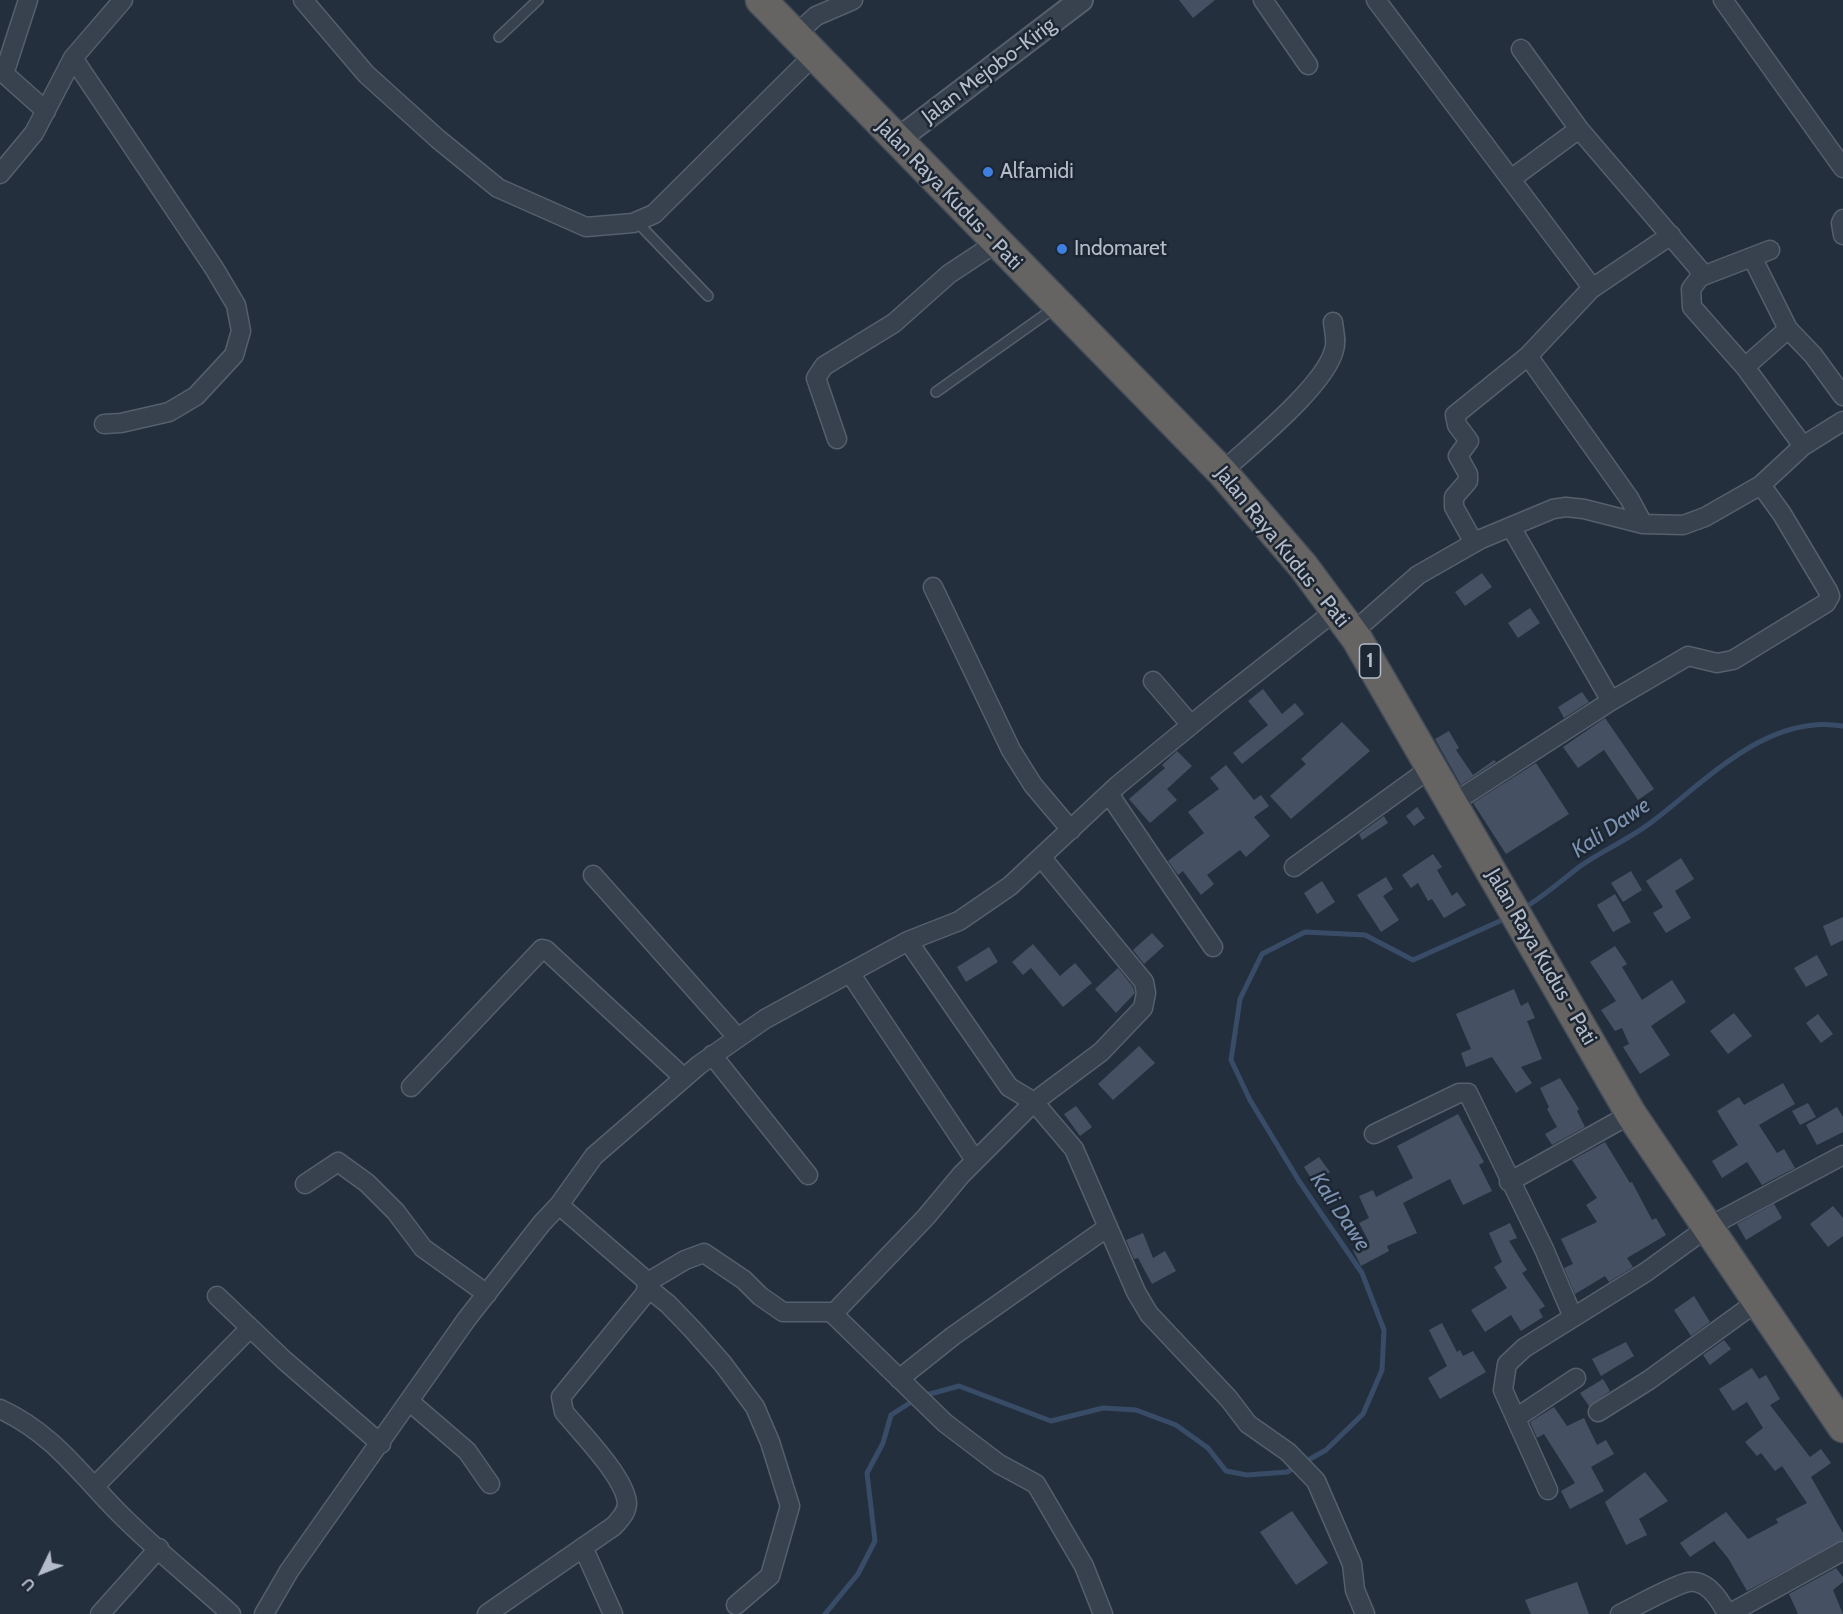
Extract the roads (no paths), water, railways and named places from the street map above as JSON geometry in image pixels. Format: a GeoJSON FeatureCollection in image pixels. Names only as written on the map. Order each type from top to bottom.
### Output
{"type":"FeatureCollection","features":[{"type":"Feature","properties":{"kind":"highway","name":"Jalan Raya Kudus - Pati"},"geometry":{"type":"LineString","coordinates":[[761,0],[803,46],[1058,306],[1167,412],[1303,566],[1344,622],[1432,766],[1631,1114],[1843,1427]]}},
{"type":"Feature","properties":{"kind":"street"},"geometry":{"type":"LineString","coordinates":[[28,0],[2,72],[46,111]]}},
{"type":"Feature","properties":{"kind":"street"},"geometry":{"type":"LineString","coordinates":[[0,174],[34,134],[73,58],[123,0]]}},
{"type":"Feature","properties":{"kind":"street"},"geometry":{"type":"LineString","coordinates":[[303,0],[366,74],[438,139],[498,188],[586,227],[611,227],[637,222],[654,214],[803,46],[816,16],[854,0]]}},
{"type":"Feature","properties":{"kind":"street","name":"Jalan Mejobo-Kirig"},"geometry":{"type":"LineString","coordinates":[[896,141],[1081,0]]}},
{"type":"Feature","properties":{"kind":"street"},"geometry":{"type":"LineString","coordinates":[[1263,0],[1308,64]]}},
{"type":"Feature","properties":{"kind":"street"},"geometry":{"type":"LineString","coordinates":[[1376,0],[1591,289]]}},
{"type":"Feature","properties":{"kind":"street"},"geometry":{"type":"LineString","coordinates":[[1723,0],[1843,168]]}},
{"type":"Feature","properties":{"kind":"street"},"geometry":{"type":"LineString","coordinates":[[1521,49],[1579,129],[1699,269],[1700,278]]}},
{"type":"Feature","properties":{"kind":"street"},"geometry":{"type":"LineString","coordinates":[[73,58],[236,305],[241,331],[234,355],[196,396],[169,412],[121,423],[104,424]]}},
{"type":"Feature","properties":{"kind":"street"},"geometry":{"type":"LineString","coordinates":[[1511,179],[1579,129]]}},
{"type":"Feature","properties":{"kind":"street"},"geometry":{"type":"LineString","coordinates":[[1843,219],[1841,223],[1843,235]]}},
{"type":"Feature","properties":{"kind":"street"},"geometry":{"type":"LineString","coordinates":[[1474,543],[1454,507],[1454,497],[1468,481],[1468,474],[1458,456],[1468,441],[1457,425],[1455,415],[1528,356],[1591,289],[1671,235]]}},
{"type":"Feature","properties":{"kind":"street"},"geometry":{"type":"LineString","coordinates":[[837,439],[816,378],[824,366],[894,323],[949,274],[996,243]]}},
{"type":"Feature","properties":{"kind":"street"},"geometry":{"type":"LineString","coordinates":[[1770,250],[1700,278],[1691,289],[1692,307],[1745,367],[1803,446]]}},
{"type":"Feature","properties":{"kind":"street"},"geometry":{"type":"LineString","coordinates":[[1752,257],[1788,329],[1813,355],[1843,396]]}},
{"type":"Feature","properties":{"kind":"street"},"geometry":{"type":"LineString","coordinates":[[1222,472],[1311,388],[1326,368],[1335,348],[1333,322]]}},
{"type":"Feature","properties":{"kind":"street"},"geometry":{"type":"LineString","coordinates":[[1745,367],[1788,329]]}},
{"type":"Feature","properties":{"kind":"street"},"geometry":{"type":"LineString","coordinates":[[1528,356],[1629,498],[1642,524]]}},
{"type":"Feature","properties":{"kind":"street"},"geometry":{"type":"LineString","coordinates":[[264,1614],[289,1572],[487,1294],[542,1223],[559,1205],[594,1156],[712,1055],[765,1019],[850,972],[908,941],[958,921],[1010,886],[1109,794],[1191,724],[1344,622],[1474,543],[1553,509],[1566,507],[1584,509],[1642,524],[1683,525],[1705,518],[1761,484],[1803,446],[1843,422]]}},
{"type":"Feature","properties":{"kind":"street"},"geometry":{"type":"LineString","coordinates":[[1453,803],[1611,701],[1688,656],[1717,663],[1733,660],[1829,601],[1828,591],[1782,514],[1761,484]]}},
{"type":"Feature","properties":{"kind":"street"},"geometry":{"type":"LineString","coordinates":[[1511,527],[1611,701]]}},
{"type":"Feature","properties":{"kind":"street"},"geometry":{"type":"LineString","coordinates":[[933,587],[1011,750],[1033,785],[1071,830]]}},
{"type":"Feature","properties":{"kind":"street"},"geometry":{"type":"LineString","coordinates":[[1153,681],[1191,724]]}},
{"type":"Feature","properties":{"kind":"street"},"geometry":{"type":"LineString","coordinates":[[1294,867],[1432,766]]}},
{"type":"Feature","properties":{"kind":"street"},"geometry":{"type":"LineString","coordinates":[[1109,794],[1213,947]]}},
{"type":"Feature","properties":{"kind":"street"},"geometry":{"type":"LineString","coordinates":[[834,1312],[975,1160],[1034,1102],[1101,1052],[1143,1008],[1146,993],[1144,982],[1041,857]]}},
{"type":"Feature","properties":{"kind":"street"},"geometry":{"type":"LineString","coordinates":[[593,875],[738,1038]]}},
{"type":"Feature","properties":{"kind":"street"},"geometry":{"type":"LineString","coordinates":[[908,941],[1009,1087],[1034,1102],[1074,1149],[1136,1292],[1149,1314],[1217,1385],[1248,1424],[1288,1452],[1316,1481],[1352,1564],[1355,1590],[1365,1614]]}},
{"type":"Feature","properties":{"kind":"street"},"geometry":{"type":"LineString","coordinates":[[411,1087],[542,949],[546,950],[684,1078]]}},
{"type":"Feature","properties":{"kind":"street"},"geometry":{"type":"LineString","coordinates":[[850,972],[975,1160]]}},
{"type":"Feature","properties":{"kind":"street"},"geometry":{"type":"LineString","coordinates":[[712,1055],[808,1175]]}},
{"type":"Feature","properties":{"kind":"street"},"geometry":{"type":"LineString","coordinates":[[1374,1134],[1459,1093],[1468,1093],[1509,1182],[1544,1249],[1574,1317]]}},
{"type":"Feature","properties":{"kind":"street"},"geometry":{"type":"LineString","coordinates":[[1509,1182],[1631,1114]]}},
{"type":"Feature","properties":{"kind":"street"},"geometry":{"type":"LineString","coordinates":[[1548,1490],[1503,1390],[1507,1364],[1524,1348],[1646,1272],[1707,1227],[1843,1155]]}},
{"type":"Feature","properties":{"kind":"street"},"geometry":{"type":"LineString","coordinates":[[305,1184],[338,1162],[367,1183],[396,1212],[423,1248],[487,1294]]}},
{"type":"Feature","properties":{"kind":"street"},"geometry":{"type":"LineString","coordinates":[[559,1205],[668,1304],[700,1339],[754,1407],[770,1442],[790,1506],[770,1576],[736,1605]]}},
{"type":"Feature","properties":{"kind":"street"},"geometry":{"type":"LineString","coordinates":[[899,1378],[953,1336],[1108,1227]]}},
{"type":"Feature","properties":{"kind":"street"},"geometry":{"type":"LineString","coordinates":[[487,1614],[614,1526],[625,1514],[627,1504],[624,1487],[564,1412],[561,1397],[648,1285],[685,1260],[704,1253],[744,1280],[760,1296],[783,1312],[834,1312],[945,1423],[999,1464],[1036,1484],[1084,1566],[1103,1614]]}},
{"type":"Feature","properties":{"kind":"street"},"geometry":{"type":"LineString","coordinates":[[217,1296],[381,1444]]}},
{"type":"Feature","properties":{"kind":"street"},"geometry":{"type":"LineString","coordinates":[[1598,1412],[1650,1380],[1758,1301]]}},
{"type":"Feature","properties":{"kind":"street"},"geometry":{"type":"LineString","coordinates":[[95,1486],[250,1328]]}},
{"type":"Feature","properties":{"kind":"street"},"geometry":{"type":"LineString","coordinates":[[1516,1418],[1576,1378]]}},
{"type":"Feature","properties":{"kind":"street"},"geometry":{"type":"LineString","coordinates":[[410,1402],[467,1450],[490,1484]]}},
{"type":"Feature","properties":{"kind":"street"},"geometry":{"type":"LineString","coordinates":[[0,1409],[18,1417],[65,1452],[117,1510],[231,1614]]}},
{"type":"Feature","properties":{"kind":"street"},"geometry":{"type":"LineString","coordinates":[[583,1547],[613,1614]]}},
{"type":"Feature","properties":{"kind":"street"},"geometry":{"type":"LineString","coordinates":[[100,1614],[159,1548]]}},
{"type":"Feature","properties":{"kind":"street"},"geometry":{"type":"LineString","coordinates":[[1620,1614],[1689,1582],[1702,1584],[1712,1592],[1728,1614],[1843,1551]]}},
{"type":"Feature","properties":{"kind":"lane"},"geometry":{"type":"LineString","coordinates":[[499,37],[538,0]]}},
{"type":"Feature","properties":{"kind":"lane"},"geometry":{"type":"LineString","coordinates":[[637,222],[708,296]]}},
{"type":"Feature","properties":{"kind":"lane"},"geometry":{"type":"LineString","coordinates":[[936,392],[1058,306]]}},
{"type":"Feature","properties":{"kind":"waterway","name":"Kali Dawe"},"geometry":{"type":"LineString","coordinates":[[1524,908],[1579,867],[1644,827],[1740,753],[1789,730],[1816,725],[1843,726]]}},
{"type":"Feature","properties":{"kind":"waterway","name":"Kali Dawe"},"geometry":{"type":"LineString","coordinates":[[825,1614],[858,1574],[875,1541],[867,1473],[883,1443],[891,1415],[919,1397],[959,1386],[1051,1421],[1103,1408],[1136,1410],[1176,1425],[1208,1448],[1226,1471],[1247,1475],[1287,1472],[1326,1450],[1363,1414],[1382,1370],[1384,1330],[1362,1273],[1299,1181],[1250,1100],[1231,1060],[1240,999],[1262,954],[1305,932],[1365,935],[1413,960],[1509,917]]}},
{"type":"Feature","properties":{"kind":"place","name":"Alfamidi"},"geometry":{"type":"Point","coordinates":[988,172]}},
{"type":"Feature","properties":{"kind":"place","name":"Indomaret"},"geometry":{"type":"Point","coordinates":[1062,249]}}]}
